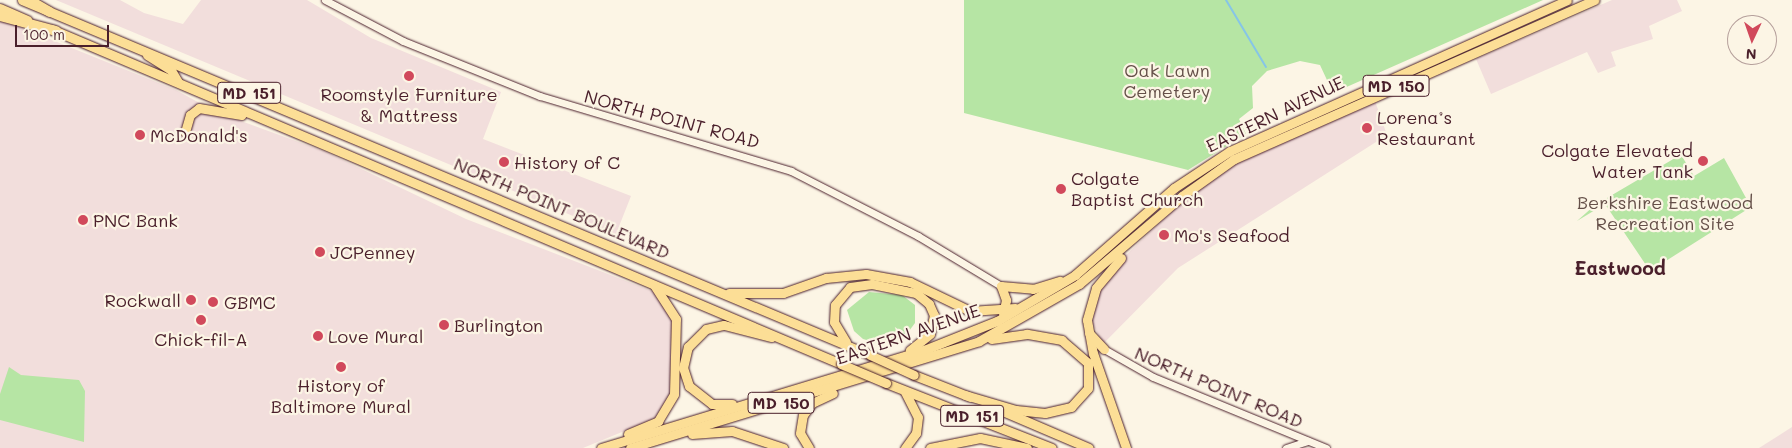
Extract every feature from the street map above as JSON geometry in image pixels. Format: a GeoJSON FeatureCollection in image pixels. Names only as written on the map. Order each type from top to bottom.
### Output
{"type":"FeatureCollection","features":[{"type":"Feature","properties":{"kind":"highway"},"geometry":{"type":"LineString","coordinates":[[29,0],[50,12]]}},
{"type":"Feature","properties":{"kind":"highway"},"geometry":{"type":"LineString","coordinates":[[0,16],[56,30]]}},
{"type":"Feature","properties":{"kind":"main road","name":"NORTH POINT BOULEVARD"},"geometry":{"type":"LineString","coordinates":[[22,0],[1089,448]]}},
{"type":"Feature","properties":{"kind":"main road","name":"EASTERN AVENUE"},"geometry":{"type":"LineString","coordinates":[[601,448],[890,360],[997,321],[1027,306],[1075,275],[1174,188],[1230,151],[1311,112],[1567,0]]}},
{"type":"Feature","properties":{"kind":"main road","name":"EASTERN AVENUE"},"geometry":{"type":"LineString","coordinates":[[630,448],[892,370],[979,341],[1056,300],[1134,241],[1182,196],[1234,159],[1594,0]]}},
{"type":"Feature","properties":{"kind":"main road","name":"NORTH POINT BOULEVARD"},"geometry":{"type":"LineString","coordinates":[[0,8],[648,280],[841,364],[1052,448]]}},
{"type":"Feature","properties":{"kind":"main road"},"geometry":{"type":"LineString","coordinates":[[121,40],[171,70],[178,83]]}},
{"type":"Feature","properties":{"kind":"main road"},"geometry":{"type":"LineString","coordinates":[[184,132],[190,115],[199,108],[264,120]]}},
{"type":"Feature","properties":{"kind":"main road"},"geometry":{"type":"LineString","coordinates":[[1311,112],[1315,122]]}},
{"type":"Feature","properties":{"kind":"main road"},"geometry":{"type":"LineString","coordinates":[[1230,151],[1234,159]]}},
{"type":"Feature","properties":{"kind":"main road"},"geometry":{"type":"LineString","coordinates":[[1126,448],[1088,331],[1088,310],[1096,288],[1134,241]]}},
{"type":"Feature","properties":{"kind":"main road"},"geometry":{"type":"LineString","coordinates":[[718,292],[783,293],[826,278],[879,275],[916,284],[970,311],[1005,310],[1027,306]]}},
{"type":"Feature","properties":{"kind":"main road"},"geometry":{"type":"LineString","coordinates":[[997,321],[1005,310],[1001,286],[1033,289],[1075,275]]}},
{"type":"Feature","properties":{"kind":"main road"},"geometry":{"type":"LineString","coordinates":[[601,448],[658,421],[672,400],[676,319],[662,292],[648,280]]}},
{"type":"Feature","properties":{"kind":"main road"},"geometry":{"type":"LineString","coordinates":[[852,347],[840,337],[833,318],[838,300],[846,290],[872,284],[916,293],[932,310],[930,334],[918,346],[890,360]]}},
{"type":"Feature","properties":{"kind":"main road"},"geometry":{"type":"LineString","coordinates":[[781,338],[736,326],[713,326],[693,339],[683,368],[696,395],[712,404],[726,406],[784,392]]}},
{"type":"Feature","properties":{"kind":"main road"},"geometry":{"type":"LineString","coordinates":[[1088,331],[1104,349]]}},
{"type":"Feature","properties":{"kind":"main road"},"geometry":{"type":"LineString","coordinates":[[965,395],[1016,410],[1050,412],[1077,402],[1090,382],[1084,357],[1056,338],[1018,334],[979,341]]}},
{"type":"Feature","properties":{"kind":"main road"},"geometry":{"type":"LineString","coordinates":[[809,448],[800,427],[812,403],[892,370]]}},
{"type":"Feature","properties":{"kind":"main road"},"geometry":{"type":"LineString","coordinates":[[889,384],[913,400],[918,417],[916,433],[905,448]]}},
{"type":"Feature","properties":{"kind":"main road"},"geometry":{"type":"LineString","coordinates":[[670,435],[732,431],[783,448]]}},
{"type":"Feature","properties":{"kind":"main road"},"geometry":{"type":"LineString","coordinates":[[930,448],[980,438],[1027,448]]}},
{"type":"Feature","properties":{"kind":"street","name":"NORTH POINT ROAD"},"geometry":{"type":"LineString","coordinates":[[325,0],[383,32],[540,96],[791,171],[918,236],[1001,286]]}},
{"type":"Feature","properties":{"kind":"street","name":"NORTH POINT ROAD"},"geometry":{"type":"LineString","coordinates":[[1104,349],[1153,377],[1326,448]]}},
{"type":"Feature","properties":{"kind":"street"},"geometry":{"type":"LineString","coordinates":[[1286,448],[1308,441]]}},
{"type":"Feature","properties":{"kind":"shaded area"},"geometry":{"type":"Polygon","coordinates":[[[56,0],[120,0],[144,13],[183,24],[201,0],[307,0],[371,38],[501,92],[483,139],[631,196],[616,234],[56,0]]]}},
{"type":"Feature","properties":{"kind":"shaded area"},"geometry":{"type":"Polygon","coordinates":[[[1612,0],[1677,0],[1682,11],[1649,26],[1653,39],[1611,52],[1616,66],[1598,73],[1587,52],[1491,94],[1476,59],[1612,0]]]}},
{"type":"Feature","properties":{"kind":"shaded area"},"geometry":{"type":"Polygon","coordinates":[[[0,19],[176,90],[214,111],[326,152],[466,219],[657,293],[671,308],[674,330],[670,400],[661,416],[583,448],[0,448],[0,19]]]}},
{"type":"Feature","properties":{"kind":"shaded area"},"geometry":{"type":"Polygon","coordinates":[[[1375,101],[1387,135],[1178,268],[1103,344],[1092,322],[1100,290],[1124,257],[1175,208],[1232,163],[1375,101]]]}},
{"type":"Feature","properties":{"kind":"shaded area"},"geometry":{"type":"Polygon","coordinates":[[[1792,427],[1792,448],[1759,448],[1792,427]]]}},
{"type":"Feature","properties":{"kind":"green space","name":"Oak Lawn Cemetery"},"geometry":{"type":"Polygon","coordinates":[[[964,0],[1543,0],[1333,93],[1320,65],[1300,61],[1267,71],[1252,86],[1253,108],[1239,119],[1246,134],[1188,170],[964,113],[964,0]]]}},
{"type":"Feature","properties":{"kind":"green space","name":"Berkshire Eastwood Recreation Site"},"geometry":{"type":"Polygon","coordinates":[[[1687,151],[1683,158],[1694,176],[1724,158],[1751,207],[1650,271],[1605,204],[1577,221],[1595,205],[1687,151]]]}},
{"type":"Feature","properties":{"kind":"green space"},"geometry":{"type":"Polygon","coordinates":[[[869,292],[902,295],[915,305],[915,323],[906,335],[881,344],[863,339],[854,331],[847,310],[869,292]]]}},
{"type":"Feature","properties":{"kind":"green space"},"geometry":{"type":"Polygon","coordinates":[[[9,367],[21,375],[79,380],[85,391],[84,442],[0,420],[0,394],[9,367]]]}},
{"type":"Feature","properties":{"kind":"waterway"},"geometry":{"type":"LineString","coordinates":[[1226,0],[1266,67]]}},
{"type":"Feature","properties":{"kind":"place","name":"Roomstyle Furniture & Mattress"},"geometry":{"type":"Point","coordinates":[409,76]}},
{"type":"Feature","properties":{"kind":"place","name":"Lorena’s Restaurant"},"geometry":{"type":"Point","coordinates":[1367,128]}},
{"type":"Feature","properties":{"kind":"place","name":"McDonald's"},"geometry":{"type":"Point","coordinates":[140,135]}},
{"type":"Feature","properties":{"kind":"place","name":"Colgate Elevated Water Tank"},"geometry":{"type":"Point","coordinates":[1703,161]}},
{"type":"Feature","properties":{"kind":"place","name":"History of C"},"geometry":{"type":"Point","coordinates":[504,162]}},
{"type":"Feature","properties":{"kind":"place","name":"Colgate Baptist Church"},"geometry":{"type":"Point","coordinates":[1061,189]}},
{"type":"Feature","properties":{"kind":"place","name":"PNC Bank"},"geometry":{"type":"Point","coordinates":[83,220]}},
{"type":"Feature","properties":{"kind":"place","name":"Mo's Seafood"},"geometry":{"type":"Point","coordinates":[1164,235]}},
{"type":"Feature","properties":{"kind":"place","name":"JCPenney"},"geometry":{"type":"Point","coordinates":[320,252]}},
{"type":"Feature","properties":{"kind":"place","name":"Rockwall"},"geometry":{"type":"Point","coordinates":[191,300]}},
{"type":"Feature","properties":{"kind":"place","name":"GBMC"},"geometry":{"type":"Point","coordinates":[213,302]}},
{"type":"Feature","properties":{"kind":"place","name":"Chick-fil-A"},"geometry":{"type":"Point","coordinates":[201,320]}},
{"type":"Feature","properties":{"kind":"place","name":"Burlington"},"geometry":{"type":"Point","coordinates":[444,325]}},
{"type":"Feature","properties":{"kind":"place","name":"Love Mural"},"geometry":{"type":"Point","coordinates":[318,336]}},
{"type":"Feature","properties":{"kind":"place","name":"History of Baltimore Mural"},"geometry":{"type":"Point","coordinates":[341,367]}},
{"type":"Feature","properties":{"kind":"district","name":"Eastwood"},"geometry":{"type":"Point","coordinates":[1620,268]}}]}
